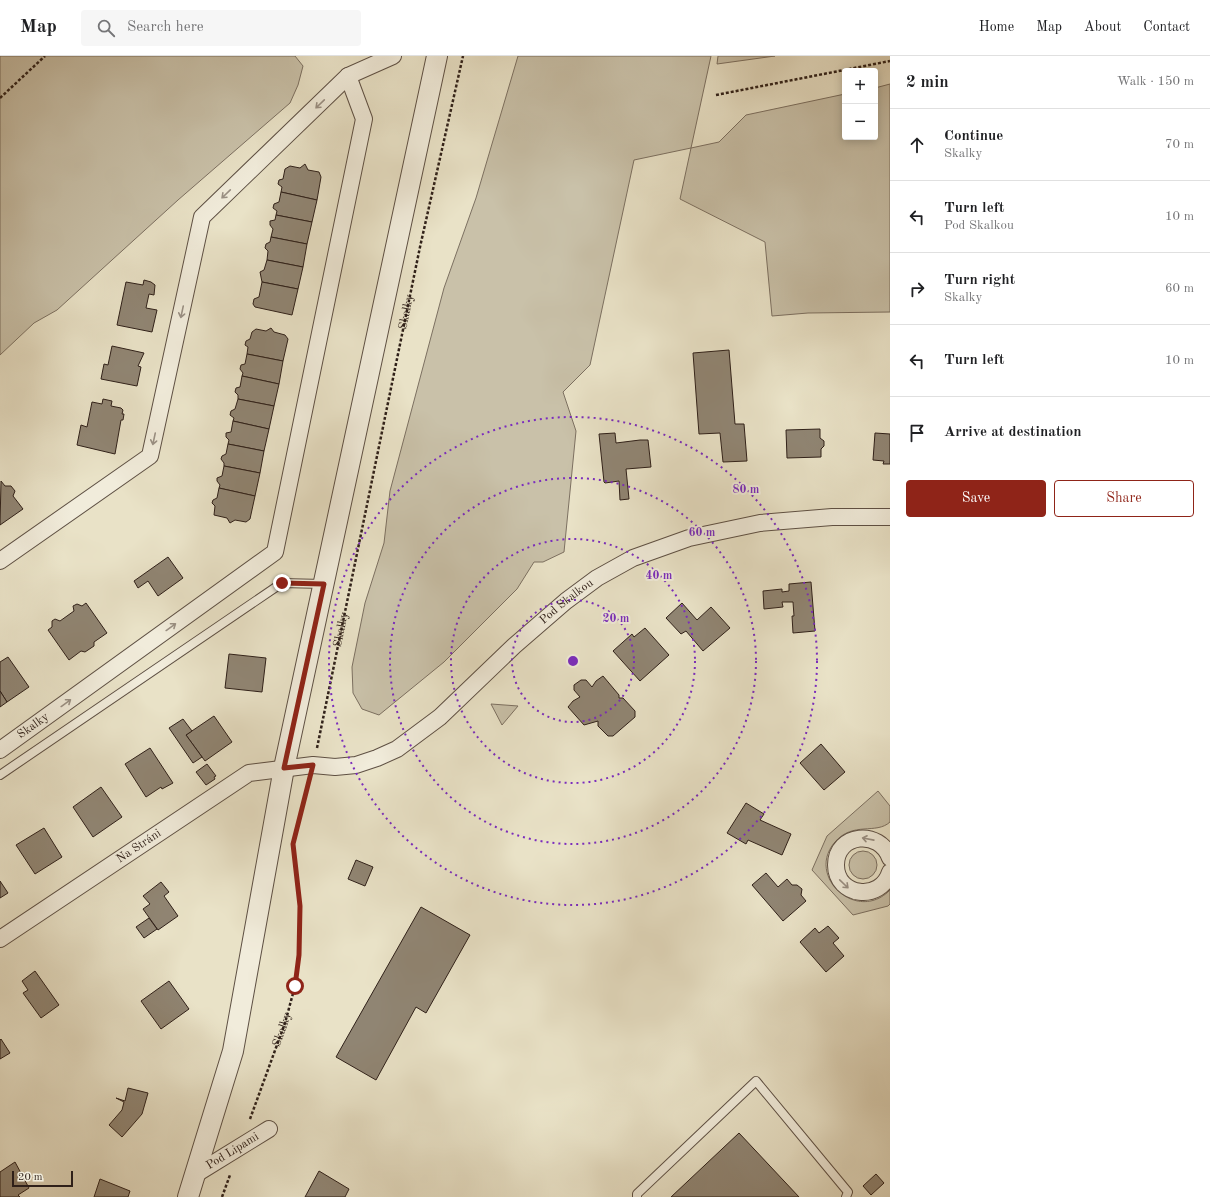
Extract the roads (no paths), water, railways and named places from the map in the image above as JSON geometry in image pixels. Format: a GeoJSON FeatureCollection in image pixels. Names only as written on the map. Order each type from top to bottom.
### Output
{"type":"FeatureCollection","features":[{"type":"Feature","properties":{"kind":"street"},"geometry":{"type":"LineString","coordinates":[[0,561],[150,456],[202,218],[348,76],[393,56]]}},
{"type":"Feature","properties":{"kind":"street","name":"Skalky"},"geometry":{"type":"LineString","coordinates":[[188,1197],[233,1051],[284,768],[437,56]]}},
{"type":"Feature","properties":{"kind":"street","name":"Skalky"},"geometry":{"type":"LineString","coordinates":[[0,750],[275,552],[364,119],[348,76]]}},
{"type":"Feature","properties":{"kind":"street","name":"Pod Skalkou"},"geometry":{"type":"LineString","coordinates":[[284,768],[313,765],[335,767],[356,765],[378,758],[397,748],[440,717],[530,632],[566,601],[597,578],[633,558],[689,538],[760,523],[832,517],[890,517]]}},
{"type":"Feature","properties":{"kind":"street","name":"Na Stráni"},"geometry":{"type":"LineString","coordinates":[[0,939],[248,773],[284,768]]}},
{"type":"Feature","properties":{"kind":"street"},"geometry":{"type":"LineString","coordinates":[[888,848],[868,838],[855,838],[844,844],[837,855],[837,873],[847,888],[865,893],[882,886],[890,872]]}},
{"type":"Feature","properties":{"kind":"street","name":"Pod Lipami"},"geometry":{"type":"LineString","coordinates":[[196,1174],[269,1129]]}},
{"type":"Feature","properties":{"kind":"lane"},"geometry":{"type":"LineString","coordinates":[[0,775],[282,583],[324,584]]}},
{"type":"Feature","properties":{"kind":"lane"},"geometry":{"type":"LineString","coordinates":[[637,1197],[637,1194],[756,1081],[848,1192],[846,1197]]}}]}
